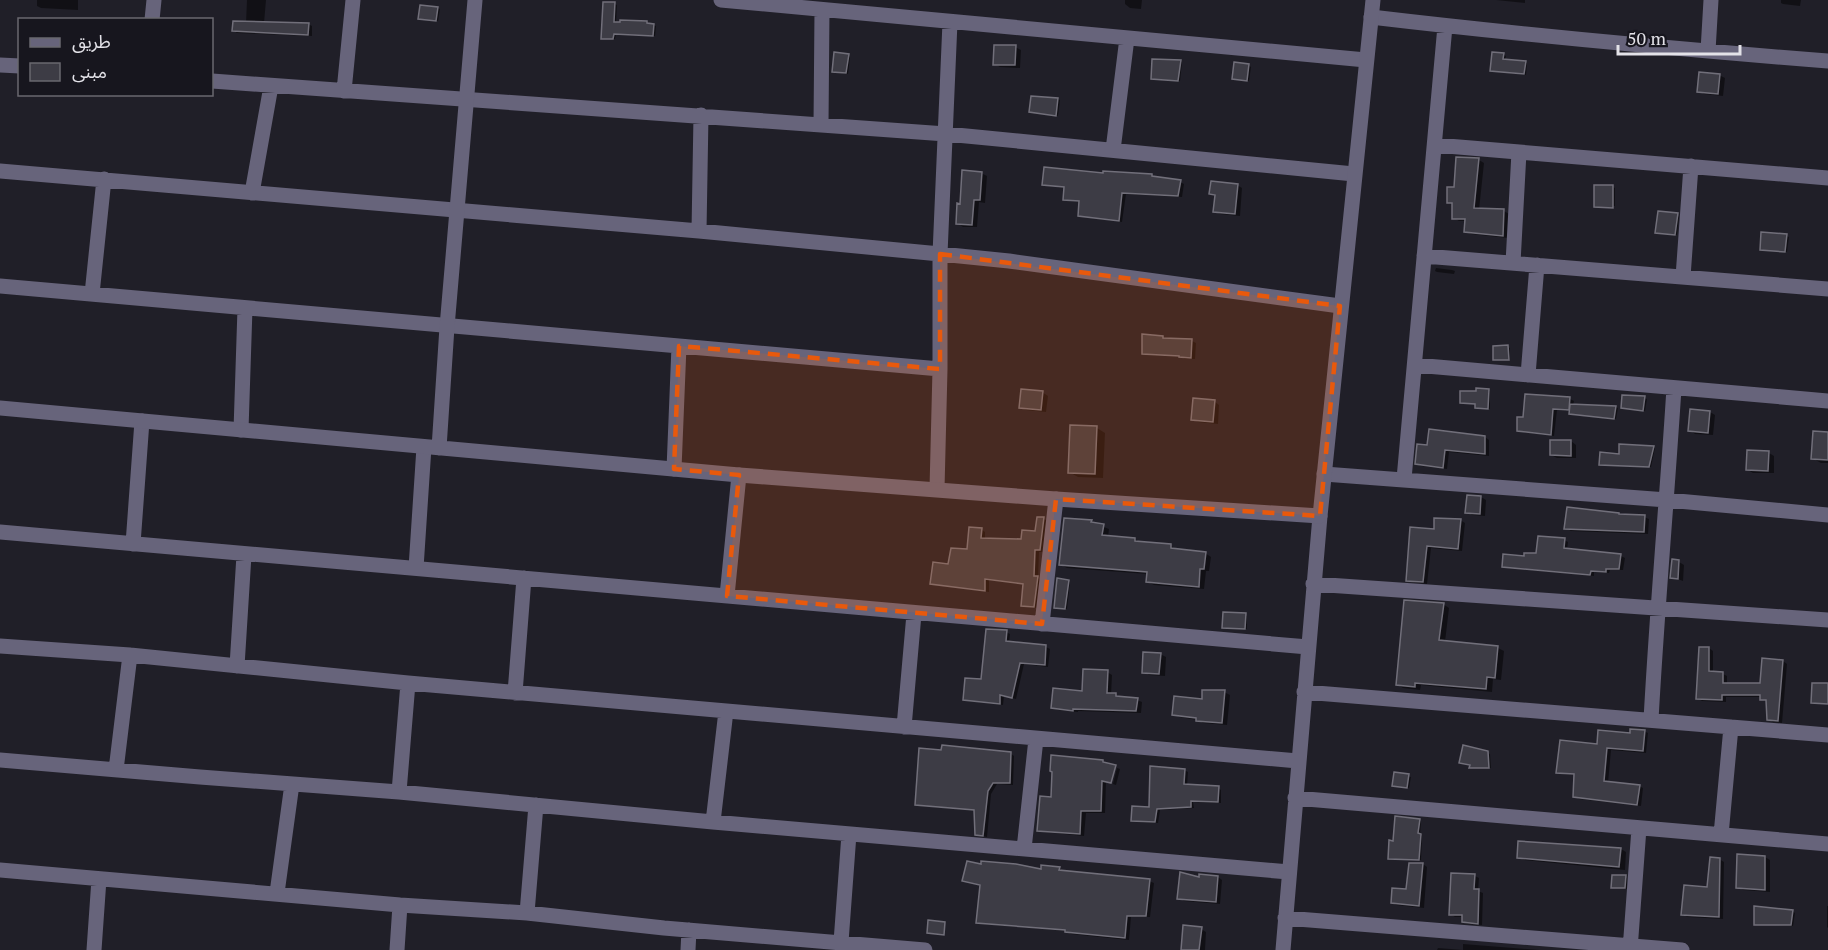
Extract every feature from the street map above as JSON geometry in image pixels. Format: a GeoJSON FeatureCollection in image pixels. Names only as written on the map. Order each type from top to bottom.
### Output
{"type":"FeatureCollection","features":[{"type":"Feature","properties":{"kind":"street"},"geometry":{"type":"LineString","coordinates":[[152,18],[154,0]]}},
{"type":"Feature","properties":{"kind":"street"},"geometry":{"type":"LineString","coordinates":[[344,91],[352,0]]}},
{"type":"Feature","properties":{"kind":"street"},"geometry":{"type":"LineString","coordinates":[[416,568],[447,327],[475,0]]}},
{"type":"Feature","properties":{"kind":"street"},"geometry":{"type":"LineString","coordinates":[[721,0],[802,4],[822,10],[1366,60]]}},
{"type":"Feature","properties":{"kind":"street"},"geometry":{"type":"LineString","coordinates":[[1282,950],[1313,584],[1372,0]]}},
{"type":"Feature","properties":{"kind":"street"},"geometry":{"type":"LineString","coordinates":[[1708,51],[1711,0]]}},
{"type":"Feature","properties":{"kind":"street"},"geometry":{"type":"LineString","coordinates":[[821,125],[822,10]]}},
{"type":"Feature","properties":{"kind":"street"},"geometry":{"type":"LineString","coordinates":[[1371,17],[1445,26],[1828,61]]}},
{"type":"Feature","properties":{"kind":"street"},"geometry":{"type":"LineString","coordinates":[[937,489],[940,254],[950,22]]}},
{"type":"Feature","properties":{"kind":"street"},"geometry":{"type":"LineString","coordinates":[[1404,479],[1445,26]]}},
{"type":"Feature","properties":{"kind":"street"},"geometry":{"type":"LineString","coordinates":[[1113,150],[1126,38]]}},
{"type":"Feature","properties":{"kind":"street"},"geometry":{"type":"LineString","coordinates":[[0,65],[18,66]]}},
{"type":"Feature","properties":{"kind":"street"},"geometry":{"type":"LineString","coordinates":[[213,81],[946,134],[1354,174]]}},
{"type":"Feature","properties":{"kind":"street"},"geometry":{"type":"LineString","coordinates":[[252,193],[271,86]]}},
{"type":"Feature","properties":{"kind":"street"},"geometry":{"type":"LineString","coordinates":[[699,231],[701,115]]}},
{"type":"Feature","properties":{"kind":"street"},"geometry":{"type":"LineString","coordinates":[[1435,145],[1828,178]]}},
{"type":"Feature","properties":{"kind":"street"},"geometry":{"type":"LineString","coordinates":[[1513,263],[1519,152]]}},
{"type":"Feature","properties":{"kind":"street"},"geometry":{"type":"LineString","coordinates":[[1683,277],[1691,166]]}},
{"type":"Feature","properties":{"kind":"street"},"geometry":{"type":"LineString","coordinates":[[0,171],[940,254],[1340,306]]}},
{"type":"Feature","properties":{"kind":"street"},"geometry":{"type":"LineString","coordinates":[[92,294],[105,179]]}},
{"type":"Feature","properties":{"kind":"street"},"geometry":{"type":"LineString","coordinates":[[1424,256],[1828,289]]}},
{"type":"Feature","properties":{"kind":"street"},"geometry":{"type":"LineString","coordinates":[[1528,375],[1537,265]]}},
{"type":"Feature","properties":{"kind":"street"},"geometry":{"type":"LineString","coordinates":[[0,286],[940,369]]}},
{"type":"Feature","properties":{"kind":"street"},"geometry":{"type":"LineString","coordinates":[[241,430],[245,308]]}},
{"type":"Feature","properties":{"kind":"street"},"geometry":{"type":"LineString","coordinates":[[674,469],[679,346]]}},
{"type":"Feature","properties":{"kind":"street"},"geometry":{"type":"LineString","coordinates":[[1415,365],[1828,401]]}},
{"type":"Feature","properties":{"kind":"street"},"geometry":{"type":"LineString","coordinates":[[1651,720],[1674,388]]}},
{"type":"Feature","properties":{"kind":"street"},"geometry":{"type":"LineString","coordinates":[[0,408],[740,475],[1320,516]]}},
{"type":"Feature","properties":{"kind":"street"},"geometry":{"type":"LineString","coordinates":[[133,544],[142,421]]}},
{"type":"Feature","properties":{"kind":"street"},"geometry":{"type":"LineString","coordinates":[[1324,474],[1667,500],[1828,515]]}},
{"type":"Feature","properties":{"kind":"street"},"geometry":{"type":"LineString","coordinates":[[727,596],[740,475]]}},
{"type":"Feature","properties":{"kind":"street"},"geometry":{"type":"LineString","coordinates":[[1042,624],[1056,499]]}},
{"type":"Feature","properties":{"kind":"street"},"geometry":{"type":"LineString","coordinates":[[0,532],[1308,647]]}},
{"type":"Feature","properties":{"kind":"street"},"geometry":{"type":"LineString","coordinates":[[237,666],[244,555]]}},
{"type":"Feature","properties":{"kind":"street"},"geometry":{"type":"LineString","coordinates":[[515,693],[524,578]]}},
{"type":"Feature","properties":{"kind":"street"},"geometry":{"type":"LineString","coordinates":[[1313,584],[1828,620]]}},
{"type":"Feature","properties":{"kind":"street"},"geometry":{"type":"LineString","coordinates":[[904,727],[915,614]]}},
{"type":"Feature","properties":{"kind":"street"},"geometry":{"type":"LineString","coordinates":[[0,646],[130,655],[515,693],[1298,761]]}},
{"type":"Feature","properties":{"kind":"street"},"geometry":{"type":"LineString","coordinates":[[116,770],[130,655]]}},
{"type":"Feature","properties":{"kind":"street"},"geometry":{"type":"LineString","coordinates":[[399,792],[408,683]]}},
{"type":"Feature","properties":{"kind":"street"},"geometry":{"type":"LineString","coordinates":[[1304,692],[1828,735]]}},
{"type":"Feature","properties":{"kind":"street"},"geometry":{"type":"LineString","coordinates":[[712,822],[726,711]]}},
{"type":"Feature","properties":{"kind":"street"},"geometry":{"type":"LineString","coordinates":[[1721,835],[1731,727]]}},
{"type":"Feature","properties":{"kind":"street"},"geometry":{"type":"LineString","coordinates":[[1024,849],[1036,739]]}},
{"type":"Feature","properties":{"kind":"street"},"geometry":{"type":"LineString","coordinates":[[0,760],[399,792],[712,822],[1289,872]]}},
{"type":"Feature","properties":{"kind":"street"},"geometry":{"type":"LineString","coordinates":[[276,893],[292,784]]}},
{"type":"Feature","properties":{"kind":"street"},"geometry":{"type":"LineString","coordinates":[[1295,798],[1828,844]]}},
{"type":"Feature","properties":{"kind":"street"},"geometry":{"type":"LineString","coordinates":[[527,913],[536,805]]}},
{"type":"Feature","properties":{"kind":"street"},"geometry":{"type":"LineString","coordinates":[[1630,948],[1639,828]]}},
{"type":"Feature","properties":{"kind":"street"},"geometry":{"type":"LineString","coordinates":[[841,942],[849,834]]}},
{"type":"Feature","properties":{"kind":"street"},"geometry":{"type":"LineString","coordinates":[[0,870],[400,905],[527,913],[689,930],[925,950]]}},
{"type":"Feature","properties":{"kind":"street"},"geometry":{"type":"LineString","coordinates":[[94,950],[99,879]]}},
{"type":"Feature","properties":{"kind":"street"},"geometry":{"type":"LineString","coordinates":[[397,950],[400,905]]}},
{"type":"Feature","properties":{"kind":"street"},"geometry":{"type":"LineString","coordinates":[[1285,918],[1630,948],[1682,950]]}},
{"type":"Feature","properties":{"kind":"street"},"geometry":{"type":"LineString","coordinates":[[688,950],[689,930]]}},
{"type":"Feature","properties":{"kind":"highlighted area"},"geometry":{"type":"Polygon","coordinates":[[[940,254],[1340,306],[1320,516],[1056,499],[1042,624],[727,596],[739,475],[674,469],[679,346],[940,369],[940,254]]]}},
{"type":"Feature","properties":{"kind":"building"},"geometry":{"type":"Polygon","coordinates":[[[603,2],[615,2],[614,22],[620,22],[620,20],[647,21],[647,23],[654,24],[653,36],[614,34],[613,39],[601,39],[603,2]]]}},
{"type":"Feature","properties":{"kind":"building"},"geometry":{"type":"Polygon","coordinates":[[[420,5],[438,7],[436,21],[418,19],[420,5]]]}},
{"type":"Feature","properties":{"kind":"building"},"geometry":{"type":"Polygon","coordinates":[[[233,21],[309,23],[308,35],[232,31],[233,21]]]}},
{"type":"Feature","properties":{"kind":"building"},"geometry":{"type":"Polygon","coordinates":[[[994,45],[1016,45],[1015,65],[993,65],[994,45]]]}},
{"type":"Feature","properties":{"kind":"building"},"geometry":{"type":"Polygon","coordinates":[[[834,52],[849,54],[846,73],[832,72],[834,52]]]}},
{"type":"Feature","properties":{"kind":"building"},"geometry":{"type":"Polygon","coordinates":[[[1492,52],[1504,53],[1503,59],[1526,61],[1524,74],[1490,71],[1492,52]]]}},
{"type":"Feature","properties":{"kind":"building"},"geometry":{"type":"Polygon","coordinates":[[[1152,59],[1181,60],[1178,81],[1151,79],[1152,59]]]}},
{"type":"Feature","properties":{"kind":"building"},"geometry":{"type":"Polygon","coordinates":[[[1234,62],[1249,64],[1247,81],[1232,79],[1234,62]]]}},
{"type":"Feature","properties":{"kind":"building"},"geometry":{"type":"Polygon","coordinates":[[[1699,72],[1720,74],[1718,94],[1697,92],[1699,72]]]}},
{"type":"Feature","properties":{"kind":"building"},"geometry":{"type":"Polygon","coordinates":[[[1031,96],[1058,98],[1056,116],[1029,112],[1031,96]]]}},
{"type":"Feature","properties":{"kind":"building"},"geometry":{"type":"Polygon","coordinates":[[[1456,157],[1479,158],[1474,208],[1504,209],[1503,236],[1464,232],[1465,219],[1452,219],[1452,203],[1447,203],[1447,187],[1454,187],[1456,157]]]}},
{"type":"Feature","properties":{"kind":"building"},"geometry":{"type":"Polygon","coordinates":[[[1044,167],[1103,173],[1103,171],[1152,174],[1152,176],[1181,180],[1178,196],[1122,193],[1119,221],[1078,216],[1079,201],[1063,200],[1064,187],[1042,185],[1044,167]]]}},
{"type":"Feature","properties":{"kind":"building"},"geometry":{"type":"Polygon","coordinates":[[[962,170],[982,172],[980,200],[974,200],[972,225],[956,224],[962,170]]]}},
{"type":"Feature","properties":{"kind":"building"},"geometry":{"type":"Polygon","coordinates":[[[1211,181],[1238,184],[1235,214],[1213,212],[1215,195],[1209,194],[1211,181]]]}},
{"type":"Feature","properties":{"kind":"building"},"geometry":{"type":"Polygon","coordinates":[[[1594,185],[1613,185],[1613,208],[1594,207],[1594,185]]]}},
{"type":"Feature","properties":{"kind":"building"},"geometry":{"type":"Polygon","coordinates":[[[1658,211],[1678,213],[1675,235],[1655,233],[1658,211]]]}},
{"type":"Feature","properties":{"kind":"building"},"geometry":{"type":"Polygon","coordinates":[[[1761,232],[1787,234],[1785,252],[1760,250],[1761,232]]]}},
{"type":"Feature","properties":{"kind":"building"},"geometry":{"type":"Polygon","coordinates":[[[1142,334],[1163,336],[1163,338],[1192,339],[1191,358],[1142,354],[1142,334]]]}},
{"type":"Feature","properties":{"kind":"building"},"geometry":{"type":"Polygon","coordinates":[[[1508,345],[1509,360],[1493,360],[1493,346],[1508,345]]]}},
{"type":"Feature","properties":{"kind":"building"},"geometry":{"type":"Polygon","coordinates":[[[1476,388],[1489,389],[1488,409],[1475,408],[1475,404],[1460,403],[1460,391],[1476,391],[1476,388]]]}},
{"type":"Feature","properties":{"kind":"building"},"geometry":{"type":"Polygon","coordinates":[[[1021,389],[1043,391],[1041,410],[1019,408],[1021,389]]]}},
{"type":"Feature","properties":{"kind":"building"},"geometry":{"type":"Polygon","coordinates":[[[1525,394],[1570,397],[1569,410],[1553,409],[1551,435],[1517,431],[1517,417],[1523,417],[1525,394]]]}},
{"type":"Feature","properties":{"kind":"building"},"geometry":{"type":"Polygon","coordinates":[[[1622,395],[1645,396],[1643,411],[1621,408],[1622,395]]]}},
{"type":"Feature","properties":{"kind":"building"},"geometry":{"type":"Polygon","coordinates":[[[1193,398],[1215,400],[1213,422],[1191,420],[1193,398]]]}},
{"type":"Feature","properties":{"kind":"building"},"geometry":{"type":"Polygon","coordinates":[[[1570,404],[1616,406],[1614,419],[1569,414],[1570,404]]]}},
{"type":"Feature","properties":{"kind":"building"},"geometry":{"type":"Polygon","coordinates":[[[1690,409],[1710,411],[1708,433],[1688,431],[1690,409]]]}},
{"type":"Feature","properties":{"kind":"building"},"geometry":{"type":"Polygon","coordinates":[[[1070,425],[1097,426],[1095,474],[1068,473],[1070,425]]]}},
{"type":"Feature","properties":{"kind":"building"},"geometry":{"type":"Polygon","coordinates":[[[1429,429],[1485,436],[1485,454],[1445,450],[1443,468],[1415,464],[1417,444],[1427,445],[1429,429]]]}},
{"type":"Feature","properties":{"kind":"building"},"geometry":{"type":"Polygon","coordinates":[[[1813,431],[1828,432],[1828,460],[1811,459],[1813,431]]]}},
{"type":"Feature","properties":{"kind":"building"},"geometry":{"type":"Polygon","coordinates":[[[1550,440],[1571,440],[1571,456],[1550,455],[1550,440]]]}},
{"type":"Feature","properties":{"kind":"building"},"geometry":{"type":"Polygon","coordinates":[[[1619,444],[1654,446],[1649,467],[1599,465],[1600,452],[1619,454],[1619,444]]]}},
{"type":"Feature","properties":{"kind":"building"},"geometry":{"type":"Polygon","coordinates":[[[1747,450],[1769,451],[1768,471],[1746,470],[1747,450]]]}},
{"type":"Feature","properties":{"kind":"building"},"geometry":{"type":"Polygon","coordinates":[[[1467,495],[1481,496],[1480,514],[1465,513],[1467,495]]]}},
{"type":"Feature","properties":{"kind":"building"},"geometry":{"type":"Polygon","coordinates":[[[1567,507],[1645,515],[1644,532],[1564,529],[1567,507]]]}},
{"type":"Feature","properties":{"kind":"building"},"geometry":{"type":"Polygon","coordinates":[[[1037,517],[1044,517],[1040,550],[1035,550],[1034,576],[1038,576],[1034,607],[1021,606],[1023,584],[985,579],[985,591],[930,584],[933,562],[948,564],[951,548],[967,549],[969,527],[982,528],[981,538],[1021,539],[1022,530],[1035,531],[1037,517]]]}},
{"type":"Feature","properties":{"kind":"building"},"geometry":{"type":"Polygon","coordinates":[[[1064,518],[1092,520],[1091,522],[1104,524],[1102,535],[1135,538],[1135,541],[1171,544],[1171,548],[1206,552],[1204,569],[1200,569],[1199,587],[1146,582],[1147,572],[1059,565],[1064,518]]]}},
{"type":"Feature","properties":{"kind":"building"},"geometry":{"type":"Polygon","coordinates":[[[1434,518],[1461,519],[1458,549],[1427,546],[1423,582],[1406,581],[1410,527],[1434,529],[1434,518]]]}},
{"type":"Feature","properties":{"kind":"building"},"geometry":{"type":"Polygon","coordinates":[[[1538,536],[1565,538],[1564,548],[1621,554],[1619,569],[1606,569],[1606,572],[1591,571],[1590,575],[1502,567],[1503,554],[1524,556],[1524,553],[1536,553],[1538,536]]]}},
{"type":"Feature","properties":{"kind":"building"},"geometry":{"type":"Polygon","coordinates":[[[1672,559],[1679,560],[1678,579],[1670,578],[1672,559]]]}},
{"type":"Feature","properties":{"kind":"building"},"geometry":{"type":"Polygon","coordinates":[[[1057,578],[1069,580],[1065,609],[1054,608],[1057,578]]]}},
{"type":"Feature","properties":{"kind":"building"},"geometry":{"type":"Polygon","coordinates":[[[1404,600],[1444,603],[1439,640],[1498,646],[1495,678],[1487,677],[1486,689],[1415,683],[1415,687],[1396,685],[1404,600]]]}},
{"type":"Feature","properties":{"kind":"building"},"geometry":{"type":"Polygon","coordinates":[[[1223,612],[1246,613],[1245,629],[1222,628],[1223,612]]]}},
{"type":"Feature","properties":{"kind":"building"},"geometry":{"type":"Polygon","coordinates":[[[986,629],[1007,630],[1006,641],[1046,645],[1045,665],[1020,663],[1012,698],[1000,695],[1000,704],[963,700],[965,678],[981,679],[986,629]]]}},
{"type":"Feature","properties":{"kind":"building"},"geometry":{"type":"Polygon","coordinates":[[[1699,647],[1709,647],[1709,671],[1723,672],[1723,683],[1760,683],[1762,658],[1783,660],[1778,721],[1767,720],[1766,700],[1760,700],[1760,695],[1722,695],[1722,700],[1696,699],[1699,647]]]}},
{"type":"Feature","properties":{"kind":"building"},"geometry":{"type":"Polygon","coordinates":[[[1143,652],[1161,653],[1159,674],[1142,673],[1143,652]]]}},
{"type":"Feature","properties":{"kind":"building"},"geometry":{"type":"Polygon","coordinates":[[[1083,669],[1108,670],[1107,693],[1138,698],[1136,711],[1073,709],[1073,711],[1051,708],[1053,688],[1082,691],[1083,669]]]}},
{"type":"Feature","properties":{"kind":"building"},"geometry":{"type":"Polygon","coordinates":[[[1812,683],[1828,683],[1828,704],[1811,703],[1812,683]]]}},
{"type":"Feature","properties":{"kind":"building"},"geometry":{"type":"Polygon","coordinates":[[[1202,690],[1225,690],[1222,723],[1196,721],[1196,718],[1172,715],[1174,696],[1202,699],[1202,690]]]}},
{"type":"Feature","properties":{"kind":"building"},"geometry":{"type":"Polygon","coordinates":[[[1630,729],[1645,730],[1643,751],[1607,748],[1604,781],[1640,785],[1637,805],[1573,797],[1574,774],[1556,773],[1560,740],[1597,744],[1598,730],[1630,733],[1630,729]]]}},
{"type":"Feature","properties":{"kind":"building"},"geometry":{"type":"Polygon","coordinates":[[[942,745],[1011,752],[1010,783],[993,783],[988,791],[983,836],[975,835],[974,810],[915,805],[919,748],[941,750],[942,745]]]}},
{"type":"Feature","properties":{"kind":"building"},"geometry":{"type":"Polygon","coordinates":[[[1463,745],[1488,751],[1489,768],[1469,768],[1470,765],[1459,763],[1463,745]]]}},
{"type":"Feature","properties":{"kind":"building"},"geometry":{"type":"Polygon","coordinates":[[[1051,755],[1103,760],[1103,762],[1116,765],[1111,783],[1102,781],[1101,811],[1081,811],[1080,834],[1037,831],[1040,796],[1051,797],[1051,755]]]}},
{"type":"Feature","properties":{"kind":"building"},"geometry":{"type":"Polygon","coordinates":[[[1150,766],[1185,769],[1184,784],[1219,786],[1218,802],[1191,801],[1191,807],[1157,809],[1155,822],[1131,821],[1132,806],[1149,807],[1150,766]]]}},
{"type":"Feature","properties":{"kind":"building"},"geometry":{"type":"Polygon","coordinates":[[[1394,772],[1409,774],[1407,788],[1392,786],[1394,772]]]}},
{"type":"Feature","properties":{"kind":"building"},"geometry":{"type":"Polygon","coordinates":[[[1395,816],[1420,819],[1419,860],[1388,859],[1389,840],[1393,841],[1395,816]]]}},
{"type":"Feature","properties":{"kind":"building"},"geometry":{"type":"Polygon","coordinates":[[[1518,841],[1621,848],[1619,867],[1517,858],[1518,841]]]}},
{"type":"Feature","properties":{"kind":"building"},"geometry":{"type":"Polygon","coordinates":[[[1737,854],[1765,856],[1765,890],[1736,888],[1737,854]]]}},
{"type":"Feature","properties":{"kind":"building"},"geometry":{"type":"Polygon","coordinates":[[[1710,857],[1720,858],[1719,917],[1681,915],[1684,885],[1707,887],[1710,857]]]}},
{"type":"Feature","properties":{"kind":"building"},"geometry":{"type":"Polygon","coordinates":[[[967,861],[981,864],[981,861],[1016,864],[1041,869],[1041,865],[1060,867],[1059,870],[1150,879],[1146,916],[1127,916],[1125,938],[1065,932],[1065,930],[976,923],[980,885],[962,881],[967,861]]]}},
{"type":"Feature","properties":{"kind":"building"},"geometry":{"type":"Polygon","coordinates":[[[1409,863],[1423,863],[1419,906],[1391,903],[1392,888],[1406,889],[1409,863]]]}},
{"type":"Feature","properties":{"kind":"building"},"geometry":{"type":"Polygon","coordinates":[[[1180,872],[1199,877],[1199,874],[1218,876],[1216,902],[1177,899],[1180,872]]]}},
{"type":"Feature","properties":{"kind":"building"},"geometry":{"type":"Polygon","coordinates":[[[1451,873],[1475,874],[1474,889],[1479,889],[1478,924],[1462,922],[1462,915],[1449,915],[1451,873]]]}},
{"type":"Feature","properties":{"kind":"building"},"geometry":{"type":"Polygon","coordinates":[[[1612,875],[1626,875],[1625,888],[1611,888],[1612,875]]]}},
{"type":"Feature","properties":{"kind":"building"},"geometry":{"type":"Polygon","coordinates":[[[1754,906],[1793,910],[1791,925],[1754,925],[1754,906]]]}},
{"type":"Feature","properties":{"kind":"building"},"geometry":{"type":"Polygon","coordinates":[[[928,920],[945,922],[944,935],[927,933],[928,920]]]}},
{"type":"Feature","properties":{"kind":"building"},"geometry":{"type":"Polygon","coordinates":[[[1183,925],[1202,927],[1199,950],[1181,950],[1183,925]]]}}]}
